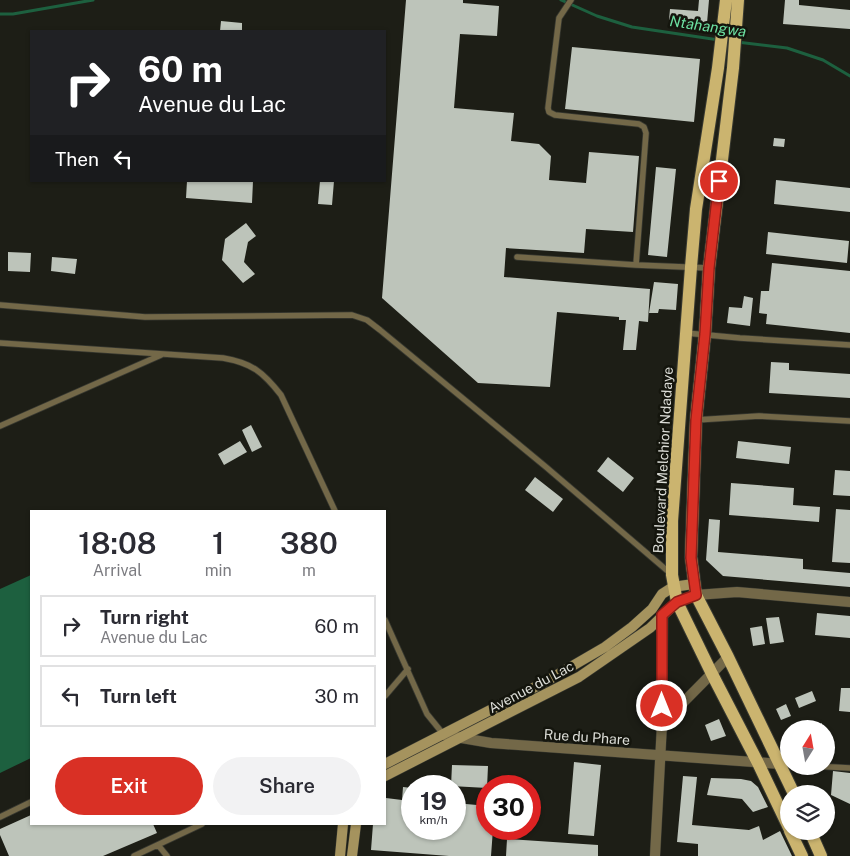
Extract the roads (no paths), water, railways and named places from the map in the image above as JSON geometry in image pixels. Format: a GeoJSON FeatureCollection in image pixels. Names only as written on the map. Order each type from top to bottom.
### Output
{"type":"FeatureCollection","features":[{"type":"Feature","properties":{"kind":"main road"},"geometry":{"type":"LineString","coordinates":[[726,0],[730,20],[733,68],[709,268],[705,334],[696,420],[691,558],[694,589],[780,756]]}},
{"type":"Feature","properties":{"kind":"main road"},"geometry":{"type":"LineString","coordinates":[[730,20],[738,0]]}},
{"type":"Feature","properties":{"kind":"main road","name":"Boulevard Melchior Ndadaye"},"geometry":{"type":"LineString","coordinates":[[730,20],[718,68],[696,209],[690,268],[672,521],[673,581],[677,602],[780,811]]}},
{"type":"Feature","properties":{"kind":"main road"},"geometry":{"type":"LineString","coordinates":[[673,581],[694,589]]}},
{"type":"Feature","properties":{"kind":"main road","name":"Avenue du Lac"},"geometry":{"type":"LineString","coordinates":[[386,764],[543,684],[605,647],[652,609],[673,581]]}},
{"type":"Feature","properties":{"kind":"main road"},"geometry":{"type":"LineString","coordinates":[[677,602],[694,589]]}},
{"type":"Feature","properties":{"kind":"main road","name":"Avenue du Lac"},"geometry":{"type":"LineString","coordinates":[[386,776],[579,677],[650,628],[677,602]]}},
{"type":"Feature","properties":{"kind":"main road"},"geometry":{"type":"LineString","coordinates":[[340,856],[344,825]]}},
{"type":"Feature","properties":{"kind":"main road"},"geometry":{"type":"LineString","coordinates":[[352,856],[356,825]]}},
{"type":"Feature","properties":{"kind":"main road","name":"Boulevard Melchior Ndadaye"},"geometry":{"type":"LineString","coordinates":[[794,840],[802,856]]}},
{"type":"Feature","properties":{"kind":"main road"},"geometry":{"type":"LineString","coordinates":[[814,840],[821,856]]}},
{"type":"Feature","properties":{"kind":"street"},"geometry":{"type":"LineString","coordinates":[[694,589],[850,602]]}},
{"type":"Feature","properties":{"kind":"street"},"geometry":{"type":"LineString","coordinates":[[655,856],[662,724],[662,615]]}},
{"type":"Feature","properties":{"kind":"street"},"geometry":{"type":"LineString","coordinates":[[662,724],[728,657]]}},
{"type":"Feature","properties":{"kind":"street","name":"Rue du Phare"},"geometry":{"type":"LineString","coordinates":[[444,735],[459,739],[524,746],[780,765]]}},
{"type":"Feature","properties":{"kind":"lane"},"geometry":{"type":"LineString","coordinates":[[571,0],[559,18],[548,108],[549,112],[555,116],[638,124],[646,130],[636,265]]}},
{"type":"Feature","properties":{"kind":"lane"},"geometry":{"type":"LineString","coordinates":[[517,257],[709,268]]}},
{"type":"Feature","properties":{"kind":"lane"},"geometry":{"type":"LineString","coordinates":[[0,305],[145,317],[352,315],[360,317],[380,330],[656,559],[673,581]]}},
{"type":"Feature","properties":{"kind":"lane"},"geometry":{"type":"LineString","coordinates":[[686,333],[850,345]]}},
{"type":"Feature","properties":{"kind":"lane"},"geometry":{"type":"LineString","coordinates":[[0,343],[240,361],[257,369],[281,395],[335,510]]}},
{"type":"Feature","properties":{"kind":"lane"},"geometry":{"type":"LineString","coordinates":[[0,426],[162,354]]}},
{"type":"Feature","properties":{"kind":"lane"},"geometry":{"type":"LineString","coordinates":[[696,420],[759,416],[850,421]]}},
{"type":"Feature","properties":{"kind":"lane"},"geometry":{"type":"LineString","coordinates":[[386,622],[427,714],[444,735]]}},
{"type":"Feature","properties":{"kind":"lane"},"geometry":{"type":"LineString","coordinates":[[386,695],[408,669]]}},
{"type":"Feature","properties":{"kind":"lane"},"geometry":{"type":"LineString","coordinates":[[835,767],[850,768]]}},
{"type":"Feature","properties":{"kind":"lane"},"geometry":{"type":"LineString","coordinates":[[0,817],[30,802]]}},
{"type":"Feature","properties":{"kind":"lane"},"geometry":{"type":"LineString","coordinates":[[134,856],[200,825]]}},
{"type":"Feature","properties":{"kind":"lane"},"geometry":{"type":"LineString","coordinates":[[158,845],[166,856]]}},
{"type":"Feature","properties":{"kind":"waterway","name":"Ntahangwa"},"geometry":{"type":"LineString","coordinates":[[0,14],[13,14],[93,0]]}},
{"type":"Feature","properties":{"kind":"waterway","name":"Ntahangwa"},"geometry":{"type":"LineString","coordinates":[[561,0],[597,16],[632,27],[719,40]]}},
{"type":"Feature","properties":{"kind":"waterway","name":"Ntahangwa"},"geometry":{"type":"LineString","coordinates":[[737,42],[787,48],[823,60],[850,76]]}}]}
